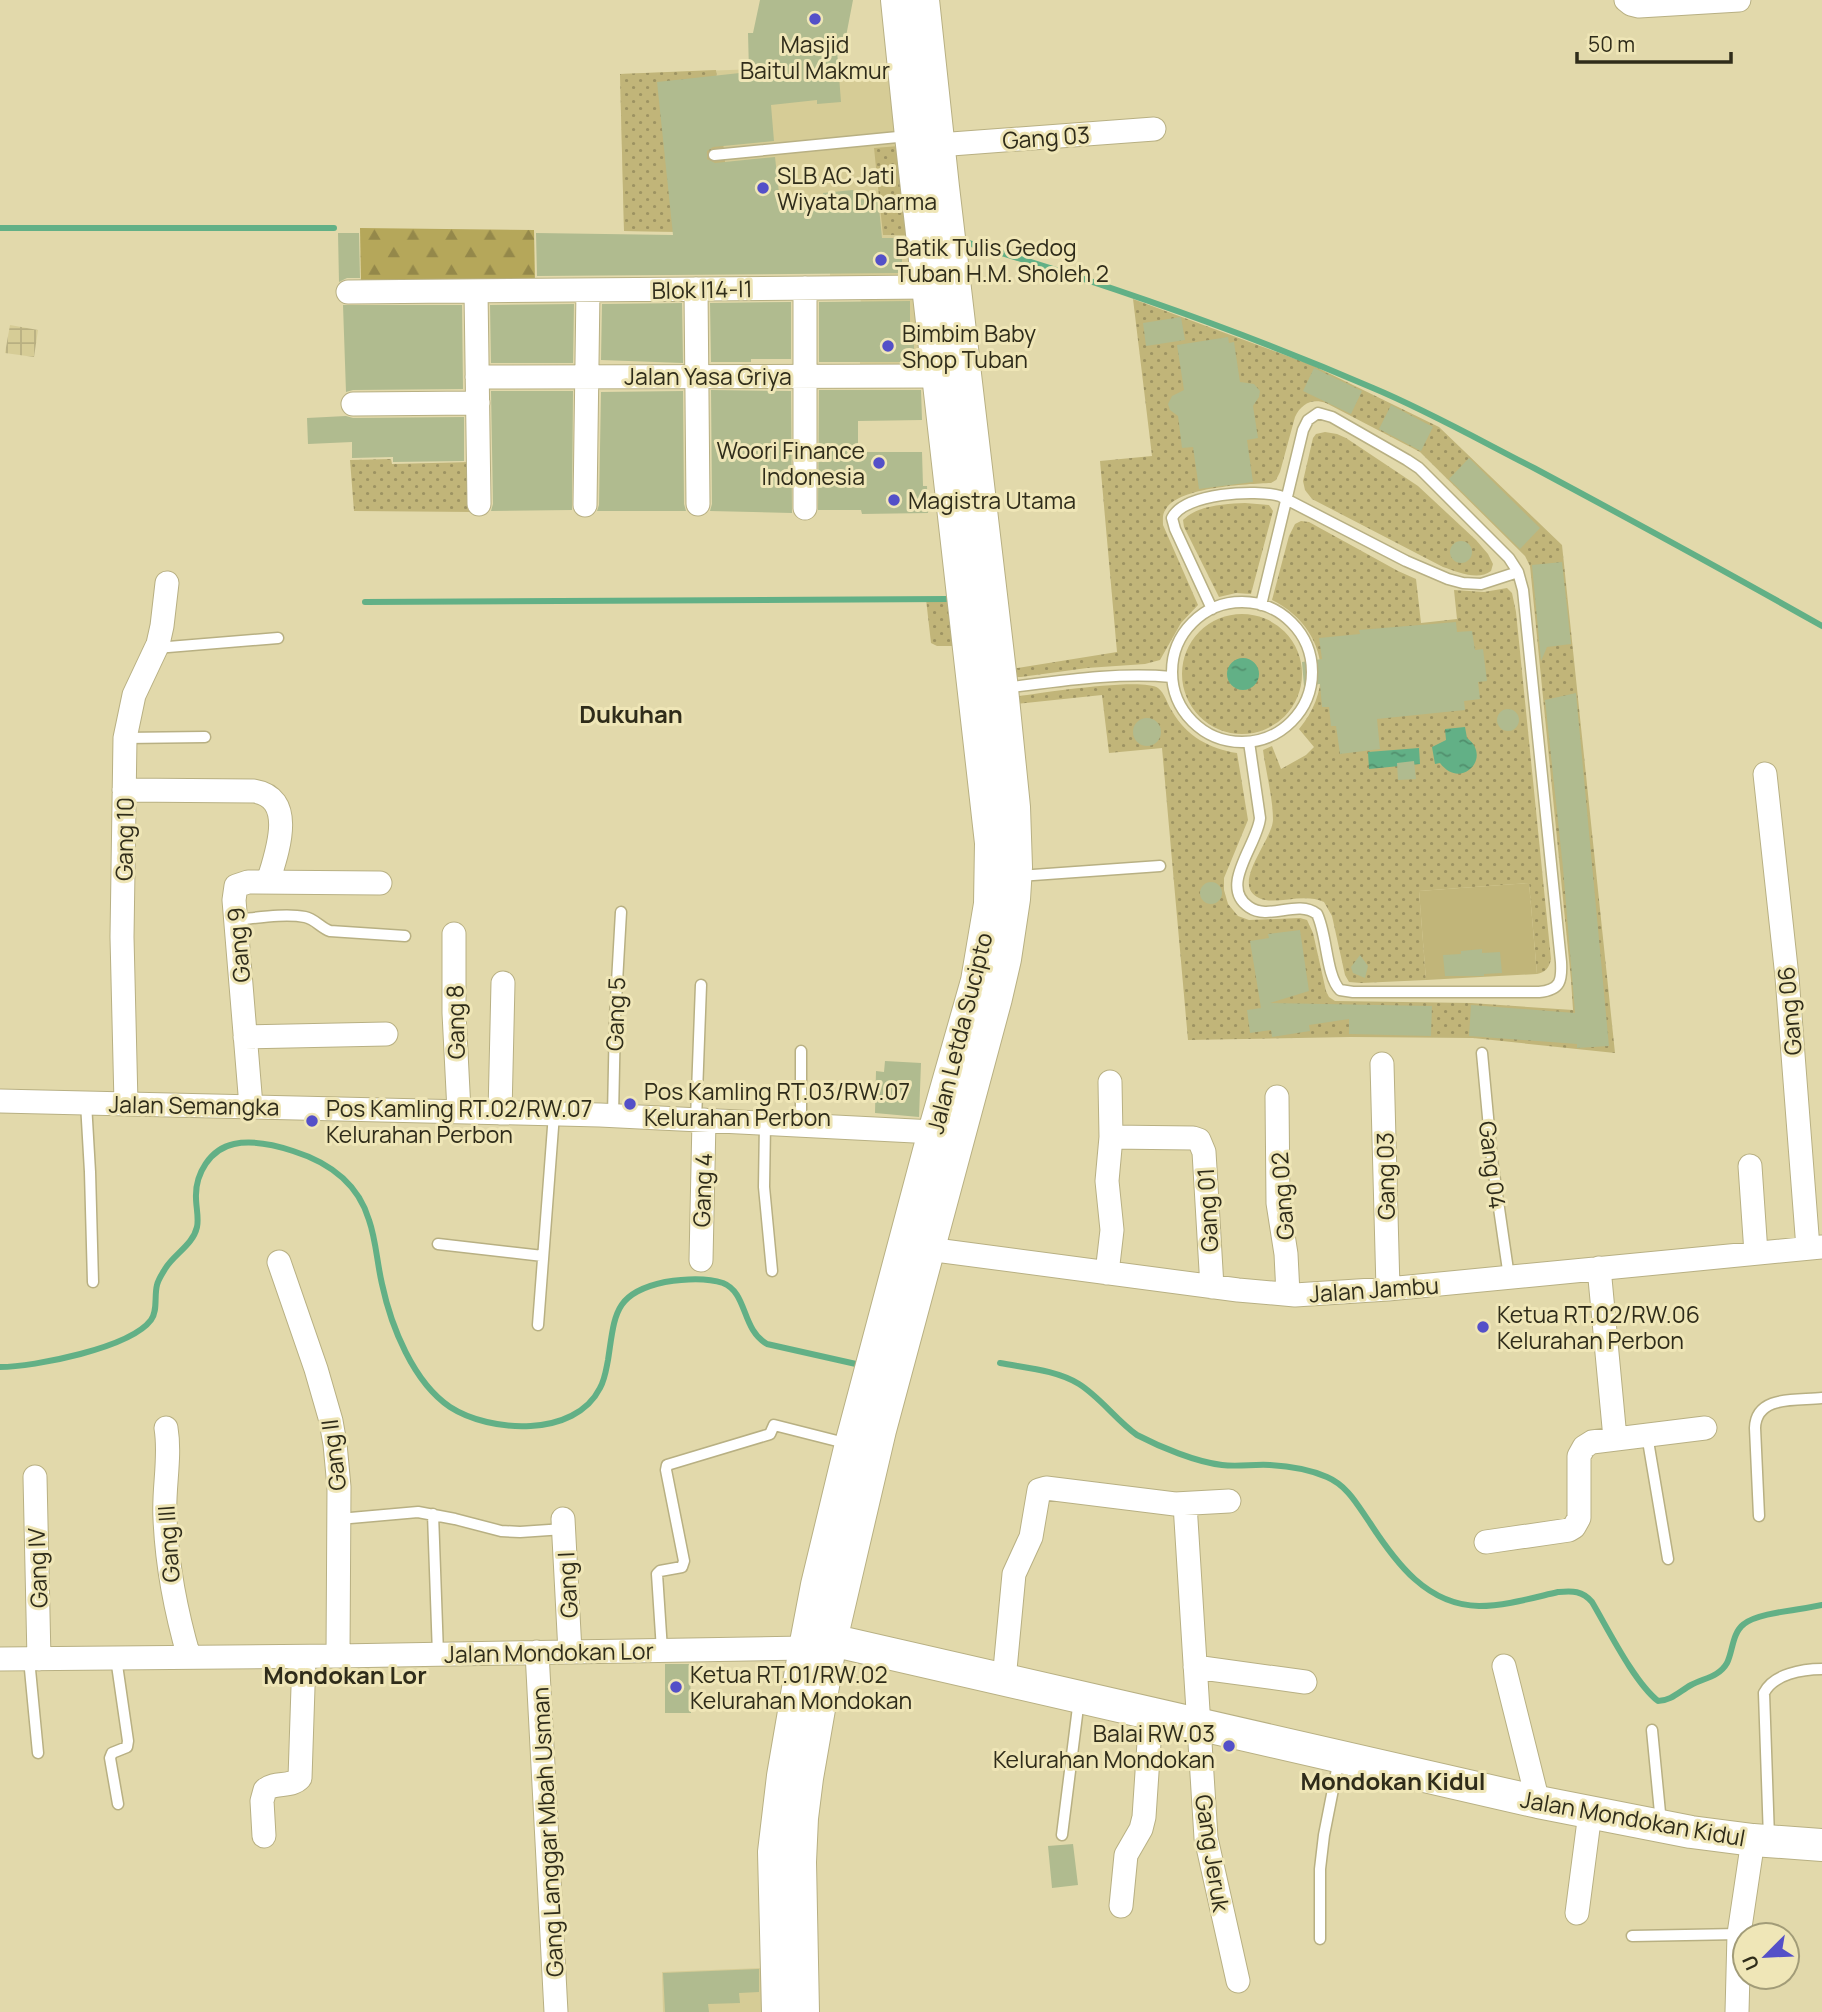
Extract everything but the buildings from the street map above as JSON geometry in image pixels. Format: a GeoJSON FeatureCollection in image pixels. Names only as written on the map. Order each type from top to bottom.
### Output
{"type":"FeatureCollection","features":[{"type":"Feature","properties":{"kind":"main road","name":"Jalan Letda Sucipto"},"geometry":{"type":"LineString","coordinates":[[778,2012],[774,1870],[791,1809],[808,1766],[818,1644],[862,1432],[945,1122],[977,981],[990,904],[988,691],[924,140],[897,0]]}},
{"type":"Feature","properties":{"kind":"main road","name":"Jalan Letda Sucipto"},"geometry":{"type":"LineString","coordinates":[[923,0],[924,140]]}},
{"type":"Feature","properties":{"kind":"main road","name":"Jalan Letda Sucipto"},"geometry":{"type":"LineString","coordinates":[[862,1432],[928,1249],[945,1122],[1005,959],[1016,877],[1014,807],[988,691],[938,376],[928,287],[935,233]]}},
{"type":"Feature","properties":{"kind":"main road","name":"Jalan Mondokan Kidul"},"geometry":{"type":"LineString","coordinates":[[818,1644],[1004,1679],[1590,1813],[1761,1841],[1822,1845]]}},
{"type":"Feature","properties":{"kind":"main road","name":"Jalan Letda Sucipto"},"geometry":{"type":"LineString","coordinates":[[791,1809],[800,1863],[803,2012]]}},
{"type":"Feature","properties":{"kind":"street"},"geometry":{"type":"LineString","coordinates":[[1627,1],[1639,6],[1726,0]]}},
{"type":"Feature","properties":{"kind":"street","name":"Gang 03"},"geometry":{"type":"LineString","coordinates":[[924,140],[1154,129]]}},
{"type":"Feature","properties":{"kind":"street","name":"Blok I14-I1"},"geometry":{"type":"LineString","coordinates":[[348,292],[928,287]]}},
{"type":"Feature","properties":{"kind":"street"},"geometry":{"type":"LineString","coordinates":[[805,288],[805,508]]}},
{"type":"Feature","properties":{"kind":"street"},"geometry":{"type":"LineString","coordinates":[[696,289],[698,504]]}},
{"type":"Feature","properties":{"kind":"street"},"geometry":{"type":"LineString","coordinates":[[585,505],[588,290]]}},
{"type":"Feature","properties":{"kind":"street"},"geometry":{"type":"LineString","coordinates":[[476,291],[479,504]]}},
{"type":"Feature","properties":{"kind":"street","name":"Jalan Yasa Griya"},"geometry":{"type":"LineString","coordinates":[[477,377],[938,376]]}},
{"type":"Feature","properties":{"kind":"street"},"geometry":{"type":"LineString","coordinates":[[353,404],[478,403]]}},
{"type":"Feature","properties":{"kind":"street","name":"Gang 10"},"geometry":{"type":"LineString","coordinates":[[126,1103],[122,989],[125,738],[134,695],[156,649],[163,626],[167,583]]}},
{"type":"Feature","properties":{"kind":"street","name":"Gang 06"},"geometry":{"type":"LineString","coordinates":[[1765,774],[1787,977],[1811,1132],[1815,1247]]}},
{"type":"Feature","properties":{"kind":"street"},"geometry":{"type":"LineString","coordinates":[[124,790],[263,792],[277,809],[281,830],[268,882]]}},
{"type":"Feature","properties":{"kind":"street","name":"Gang 9"},"geometry":{"type":"LineString","coordinates":[[251,1106],[235,919],[236,886],[243,883],[268,882],[380,883]]}},
{"type":"Feature","properties":{"kind":"street","name":"Gang 8"},"geometry":{"type":"LineString","coordinates":[[454,934],[454,1024],[459,1111]]}},
{"type":"Feature","properties":{"kind":"street"},"geometry":{"type":"LineString","coordinates":[[500,1112],[503,983]]}},
{"type":"Feature","properties":{"kind":"street"},"geometry":{"type":"LineString","coordinates":[[245,1037],[386,1034]]}},
{"type":"Feature","properties":{"kind":"street","name":"Gang 03"},"geometry":{"type":"LineString","coordinates":[[1382,1064],[1388,1289]]}},
{"type":"Feature","properties":{"kind":"street"},"geometry":{"type":"LineString","coordinates":[[1107,1273],[1112,1230],[1107,1181],[1111,1137],[1110,1082]]}},
{"type":"Feature","properties":{"kind":"street","name":"Gang 02"},"geometry":{"type":"LineString","coordinates":[[1277,1097],[1278,1203],[1286,1254],[1288,1294]]}},
{"type":"Feature","properties":{"kind":"street","name":"Jalan Semangka"},"geometry":{"type":"LineString","coordinates":[[0,1101],[500,1112],[801,1125],[945,1122]]}},
{"type":"Feature","properties":{"kind":"street","name":"Gang 4"},"geometry":{"type":"LineString","coordinates":[[700,1120],[701,1259]]}},
{"type":"Feature","properties":{"kind":"street","name":"Gang 01"},"geometry":{"type":"LineString","coordinates":[[1111,1137],[1199,1140],[1204,1152],[1212,1287]]}},
{"type":"Feature","properties":{"kind":"street"},"geometry":{"type":"LineString","coordinates":[[1750,1166],[1756,1253]]}},
{"type":"Feature","properties":{"kind":"street","name":"Jalan Jambu"},"geometry":{"type":"LineString","coordinates":[[928,1249],[1212,1287],[1288,1294],[1346,1293],[1815,1247]]}},
{"type":"Feature","properties":{"kind":"street","name":"Gang II"},"geometry":{"type":"LineString","coordinates":[[279,1262],[316,1368],[331,1421],[338,1462],[338,1656]]}},
{"type":"Feature","properties":{"kind":"street"},"geometry":{"type":"LineString","coordinates":[[1599,1268],[1615,1438]]}},
{"type":"Feature","properties":{"kind":"street","name":"Gang III"},"geometry":{"type":"LineString","coordinates":[[166,1428],[168,1450],[164,1519],[168,1561],[174,1602],[189,1657]]}},
{"type":"Feature","properties":{"kind":"street"},"geometry":{"type":"LineString","coordinates":[[1486,1542],[1569,1531],[1574,1527],[1579,1518],[1578,1466],[1581,1452],[1592,1443],[1705,1428]]}},
{"type":"Feature","properties":{"kind":"street","name":"Gang IV"},"geometry":{"type":"LineString","coordinates":[[34,1659],[35,1477]]}},
{"type":"Feature","properties":{"kind":"street"},"geometry":{"type":"LineString","coordinates":[[1004,1679],[1014,1574],[1035,1524],[1039,1490],[1046,1488],[1185,1504],[1229,1502]]}},
{"type":"Feature","properties":{"kind":"street","name":"Gang Jeruk"},"geometry":{"type":"LineString","coordinates":[[1185,1504],[1206,1838],[1238,1980]]}},
{"type":"Feature","properties":{"kind":"street","name":"Gang I"},"geometry":{"type":"LineString","coordinates":[[563,1524],[570,1652]]}},
{"type":"Feature","properties":{"kind":"street","name":"Jalan Mondokan Lor"},"geometry":{"type":"LineString","coordinates":[[0,1659],[537,1653],[818,1644]]}},
{"type":"Feature","properties":{"kind":"street","name":"Gang Langgar Mbah Usman"},"geometry":{"type":"LineString","coordinates":[[537,1653],[556,2012]]}},
{"type":"Feature","properties":{"kind":"street"},"geometry":{"type":"LineString","coordinates":[[264,1836],[262,1801],[265,1790],[274,1785],[294,1783],[300,1778],[304,1657]]}},
{"type":"Feature","properties":{"kind":"street"},"geometry":{"type":"LineString","coordinates":[[1504,1666],[1538,1802]]}},
{"type":"Feature","properties":{"kind":"street"},"geometry":{"type":"LineString","coordinates":[[1195,1667],[1305,1682]]}},
{"type":"Feature","properties":{"kind":"street"},"geometry":{"type":"LineString","coordinates":[[1121,1906],[1126,1855],[1141,1829],[1144,1817],[1151,1713]]}},
{"type":"Feature","properties":{"kind":"street"},"geometry":{"type":"LineString","coordinates":[[1577,1913],[1590,1813]]}},
{"type":"Feature","properties":{"kind":"street"},"geometry":{"type":"LineString","coordinates":[[1743,1921],[1761,1841]]}},
{"type":"Feature","properties":{"kind":"street"},"geometry":{"type":"LineString","coordinates":[[1737,2012],[1738,1991]]}},
{"type":"Feature","properties":{"kind":"lane"},"geometry":{"type":"LineString","coordinates":[[714,155],[924,140]]}},
{"type":"Feature","properties":{"kind":"lane"},"geometry":{"type":"LineString","coordinates":[[1249,742],[1260,811],[1259,823],[1239,871],[1239,893],[1243,902],[1257,911],[1303,909],[1317,914],[1323,929],[1334,982],[1339,990],[1545,992],[1554,989],[1559,982],[1561,961],[1523,590],[1518,572],[1500,549],[1419,468],[1327,414],[1314,415],[1306,424],[1261,605]]}},
{"type":"Feature","properties":{"kind":"lane"},"geometry":{"type":"LineString","coordinates":[[1212,609],[1172,520],[1175,512],[1201,499],[1230,494],[1264,493],[1287,499],[1406,561],[1448,579],[1481,584],[1518,572]]}},
{"type":"Feature","properties":{"kind":"lane"},"geometry":{"type":"LineString","coordinates":[[1239,602],[1261,605],[1281,615],[1297,630],[1308,650],[1311,684],[1303,706],[1288,724],[1269,737],[1249,742],[1221,739],[1191,720],[1178,700],[1172,677],[1175,655],[1183,634],[1198,618],[1212,609],[1239,602]]}},
{"type":"Feature","properties":{"kind":"lane"},"geometry":{"type":"LineString","coordinates":[[156,649],[278,638]]}},
{"type":"Feature","properties":{"kind":"lane"},"geometry":{"type":"LineString","coordinates":[[988,691],[1103,676],[1172,677]]}},
{"type":"Feature","properties":{"kind":"lane"},"geometry":{"type":"LineString","coordinates":[[125,738],[205,737]]}},
{"type":"Feature","properties":{"kind":"lane"},"geometry":{"type":"LineString","coordinates":[[1016,877],[1160,866]]}},
{"type":"Feature","properties":{"kind":"lane","name":"Gang 5"},"geometry":{"type":"LineString","coordinates":[[612,1116],[621,912]]}},
{"type":"Feature","properties":{"kind":"lane"},"geometry":{"type":"LineString","coordinates":[[235,919],[303,917],[330,931],[405,936]]}},
{"type":"Feature","properties":{"kind":"lane"},"geometry":{"type":"LineString","coordinates":[[700,1120],[701,985]]}},
{"type":"Feature","properties":{"kind":"lane"},"geometry":{"type":"LineString","coordinates":[[801,1051],[801,1125]]}},
{"type":"Feature","properties":{"kind":"lane","name":"Gang 04"},"geometry":{"type":"LineString","coordinates":[[1482,1053],[1490,1147],[1509,1277]]}},
{"type":"Feature","properties":{"kind":"lane"},"geometry":{"type":"LineString","coordinates":[[86,1103],[93,1282]]}},
{"type":"Feature","properties":{"kind":"lane"},"geometry":{"type":"LineString","coordinates":[[538,1325],[554,1114]]}},
{"type":"Feature","properties":{"kind":"lane"},"geometry":{"type":"LineString","coordinates":[[765,1123],[764,1187],[772,1271]]}},
{"type":"Feature","properties":{"kind":"lane"},"geometry":{"type":"LineString","coordinates":[[438,1244],[543,1256]]}},
{"type":"Feature","properties":{"kind":"lane"},"geometry":{"type":"LineString","coordinates":[[1759,1516],[1755,1428],[1757,1417],[1762,1410],[1775,1402],[1822,1398]]}},
{"type":"Feature","properties":{"kind":"lane"},"geometry":{"type":"LineString","coordinates":[[662,1650],[657,1574],[682,1567],[684,1564],[667,1465],[770,1434],[774,1425],[862,1432]]}},
{"type":"Feature","properties":{"kind":"lane"},"geometry":{"type":"LineString","coordinates":[[1647,1434],[1668,1559]]}},
{"type":"Feature","properties":{"kind":"lane"},"geometry":{"type":"LineString","coordinates":[[339,1519],[404,1512],[433,1514],[510,1532],[563,1524]]}},
{"type":"Feature","properties":{"kind":"lane"},"geometry":{"type":"LineString","coordinates":[[433,1514],[438,1654]]}},
{"type":"Feature","properties":{"kind":"lane"},"geometry":{"type":"LineString","coordinates":[[116,1658],[128,1741],[127,1747],[112,1753],[110,1758],[118,1804]]}},
{"type":"Feature","properties":{"kind":"lane"},"geometry":{"type":"LineString","coordinates":[[34,1659],[38,1753]]}},
{"type":"Feature","properties":{"kind":"lane"},"geometry":{"type":"LineString","coordinates":[[1761,1841],[1764,1693],[1770,1684],[1793,1673],[1822,1669]]}},
{"type":"Feature","properties":{"kind":"lane"},"geometry":{"type":"LineString","coordinates":[[1062,1835],[1079,1697]]}},
{"type":"Feature","properties":{"kind":"lane"},"geometry":{"type":"LineString","coordinates":[[1652,1730],[1661,1826]]}},
{"type":"Feature","properties":{"kind":"lane"},"geometry":{"type":"LineString","coordinates":[[1320,1938],[1320,1869],[1339,1756]]}},
{"type":"Feature","properties":{"kind":"lane"},"geometry":{"type":"LineString","coordinates":[[1632,1936],[1731,1934]]}},
{"type":"Feature","properties":{"kind":"shaded area","name":"SLB AC Jati Wiyata Dharma"},"geometry":{"type":"Polygon","coordinates":[[[889,64],[923,364],[860,364],[861,282],[830,282],[830,234],[624,231],[620,74],[889,64]]]}},
{"type":"Feature","properties":{"kind":"shaded area"},"geometry":{"type":"Polygon","coordinates":[[[716,70],[732,233],[624,231],[620,74],[716,70]]]}},
{"type":"Feature","properties":{"kind":"shaded area"},"geometry":{"type":"Polygon","coordinates":[[[899,146],[908,235],[883,235],[874,148],[899,146]]]}},
{"type":"Feature","properties":{"kind":"shaded area"},"geometry":{"type":"Polygon","coordinates":[[[1133,299],[1312,365],[1439,427],[1562,545],[1615,1053],[1473,1038],[1188,1040],[1162,748],[1109,753],[1102,695],[1015,704],[1019,696],[1091,687],[1149,685],[1160,690],[1184,728],[1208,745],[1237,753],[1248,820],[1224,878],[1228,904],[1238,916],[1249,920],[1307,920],[1313,933],[1326,991],[1335,1001],[1471,1003],[1573,1010],[1571,980],[1530,566],[1525,556],[1420,452],[1326,403],[1308,403],[1295,417],[1276,480],[1271,483],[1199,491],[1173,502],[1165,511],[1163,525],[1198,605],[1181,623],[1160,660],[1145,664],[1016,677],[1011,669],[1117,652],[1100,461],[1152,456],[1133,299]]]}},
{"type":"Feature","properties":{"kind":"shaded area"},"geometry":{"type":"Polygon","coordinates":[[[10,325],[38,330],[34,357],[5,353],[10,325]]]}},
{"type":"Feature","properties":{"kind":"shaded area"},"geometry":{"type":"Polygon","coordinates":[[[1325,432],[1346,438],[1418,486],[1476,540],[1493,564],[1491,571],[1474,575],[1443,567],[1312,499],[1305,490],[1303,481],[1313,438],[1316,434],[1325,432]]]}},
{"type":"Feature","properties":{"kind":"shaded area"},"geometry":{"type":"Polygon","coordinates":[[[391,459],[392,464],[472,462],[474,512],[354,511],[350,460],[391,459]]]}},
{"type":"Feature","properties":{"kind":"shaded area"},"geometry":{"type":"Polygon","coordinates":[[[1245,503],[1269,505],[1273,511],[1251,594],[1236,593],[1219,597],[1183,520],[1204,508],[1245,503]]]}},
{"type":"Feature","properties":{"kind":"shaded area"},"geometry":{"type":"Polygon","coordinates":[[[1301,521],[1309,522],[1416,579],[1421,623],[1457,619],[1454,590],[1484,592],[1507,588],[1512,593],[1551,959],[1548,968],[1542,972],[1537,974],[1529,883],[1419,891],[1426,980],[1361,983],[1349,982],[1345,975],[1332,916],[1324,902],[1307,898],[1273,901],[1259,898],[1251,892],[1250,873],[1273,820],[1263,750],[1272,746],[1281,769],[1306,755],[1314,747],[1299,729],[1311,712],[1318,694],[1321,675],[1319,657],[1304,625],[1290,611],[1272,600],[1289,536],[1295,524],[1301,521]]]}},
{"type":"Feature","properties":{"kind":"shaded area"},"geometry":{"type":"Polygon","coordinates":[[[926,599],[948,599],[953,646],[937,646],[931,643],[926,599]]]}},
{"type":"Feature","properties":{"kind":"shaded area"},"geometry":{"type":"Polygon","coordinates":[[[1242,614],[1265,618],[1285,631],[1298,651],[1302,674],[1298,697],[1285,717],[1265,730],[1242,734],[1219,730],[1199,717],[1186,697],[1182,674],[1186,651],[1199,631],[1219,618],[1242,614]]]}},
{"type":"Feature","properties":{"kind":"shaded area"},"geometry":{"type":"Polygon","coordinates":[[[1529,883],[1537,974],[1426,980],[1419,891],[1529,883]]]}},
{"type":"Feature","properties":{"kind":"shaded area"},"geometry":{"type":"Polygon","coordinates":[[[761,1968],[763,2012],[663,2012],[662,1972],[761,1968]]]}},
{"type":"Feature","properties":{"kind":"green space"},"geometry":{"type":"Polygon","coordinates":[[[360,228],[534,230],[535,282],[361,284],[360,228]]]}},
{"type":"Feature","properties":{"kind":"water"},"geometry":{"type":"Polygon","coordinates":[[[1243,658],[1254,663],[1259,674],[1254,685],[1243,690],[1232,685],[1227,674],[1232,663],[1243,658]]]}},
{"type":"Feature","properties":{"kind":"water"},"geometry":{"type":"Polygon","coordinates":[[[1465,727],[1467,738],[1477,754],[1471,768],[1457,774],[1448,771],[1440,763],[1435,764],[1432,747],[1446,740],[1445,729],[1465,727]]]}},
{"type":"Feature","properties":{"kind":"water"},"geometry":{"type":"Polygon","coordinates":[[[1419,748],[1420,764],[1369,769],[1368,752],[1419,748]]]}},
{"type":"Feature","properties":{"kind":"waterway"},"geometry":{"type":"LineString","coordinates":[[0,228],[334,228]]}},
{"type":"Feature","properties":{"kind":"waterway"},"geometry":{"type":"LineString","coordinates":[[965,242],[1171,309],[1394,397],[1534,468],[1822,626]]}},
{"type":"Feature","properties":{"kind":"waterway"},"geometry":{"type":"LineString","coordinates":[[365,602],[948,599]]}},
{"type":"Feature","properties":{"kind":"waterway"},"geometry":{"type":"LineString","coordinates":[[0,1367],[35,1364],[80,1354],[140,1330],[153,1316],[161,1275],[195,1233],[198,1220],[196,1189],[201,1172],[218,1151],[234,1144],[249,1143],[271,1145],[318,1161],[340,1176],[357,1195],[369,1220],[386,1300],[405,1352],[437,1396],[467,1416],[508,1426],[552,1423],[572,1416],[588,1404],[602,1385],[615,1318],[620,1308],[635,1293],[672,1281],[701,1279],[723,1283],[737,1295],[753,1330],[767,1344],[856,1364]]}},
{"type":"Feature","properties":{"kind":"waterway"},"geometry":{"type":"LineString","coordinates":[[1000,1363],[1041,1370],[1070,1379],[1094,1396],[1137,1435],[1178,1453],[1222,1465],[1292,1467],[1327,1477],[1352,1497],[1402,1567],[1429,1590],[1444,1598],[1460,1604],[1489,1606],[1558,1592],[1581,1593],[1592,1602],[1631,1668],[1658,1701],[1671,1698],[1724,1668],[1737,1632],[1744,1624],[1770,1614],[1822,1605]]}},
{"type":"Feature","properties":{"kind":"place","name":"Masjid Baitul Makmur"},"geometry":{"type":"Point","coordinates":[815,19]}},
{"type":"Feature","properties":{"kind":"place","name":"SLB AC Jati Wiyata Dharma"},"geometry":{"type":"Point","coordinates":[763,188]}},
{"type":"Feature","properties":{"kind":"place","name":"Batik Tulis Gedog Tuban H.M. Sholeh 2"},"geometry":{"type":"Point","coordinates":[881,260]}},
{"type":"Feature","properties":{"kind":"place","name":"Bimbim Baby Shop Tuban"},"geometry":{"type":"Point","coordinates":[888,346]}},
{"type":"Feature","properties":{"kind":"place","name":"Woori Finance Indonesia"},"geometry":{"type":"Point","coordinates":[879,463]}},
{"type":"Feature","properties":{"kind":"place","name":"Magistra Utama"},"geometry":{"type":"Point","coordinates":[894,500]}},
{"type":"Feature","properties":{"kind":"place","name":"Pos Kamling RT.03/RW.07 Kelurahan Perbon"},"geometry":{"type":"Point","coordinates":[630,1104]}},
{"type":"Feature","properties":{"kind":"place","name":"Pos Kamling RT.02/RW.07 Kelurahan Perbon"},"geometry":{"type":"Point","coordinates":[312,1121]}},
{"type":"Feature","properties":{"kind":"place","name":"Ketua RT.02/RW.06 Kelurahan Perbon"},"geometry":{"type":"Point","coordinates":[1483,1327]}},
{"type":"Feature","properties":{"kind":"place","name":"Ketua RT.01/RW.02 Kelurahan Mondokan"},"geometry":{"type":"Point","coordinates":[676,1687]}},
{"type":"Feature","properties":{"kind":"place","name":"Balai RW.03 Kelurahan Mondokan"},"geometry":{"type":"Point","coordinates":[1229,1746]}},
{"type":"Feature","properties":{"kind":"district","name":"Dukuhan"},"geometry":{"type":"Point","coordinates":[631,713]}},
{"type":"Feature","properties":{"kind":"district","name":"Mondokan Lor"},"geometry":{"type":"Point","coordinates":[345,1674]}},
{"type":"Feature","properties":{"kind":"district","name":"Mondokan Kidul"},"geometry":{"type":"Point","coordinates":[1393,1780]}}]}
